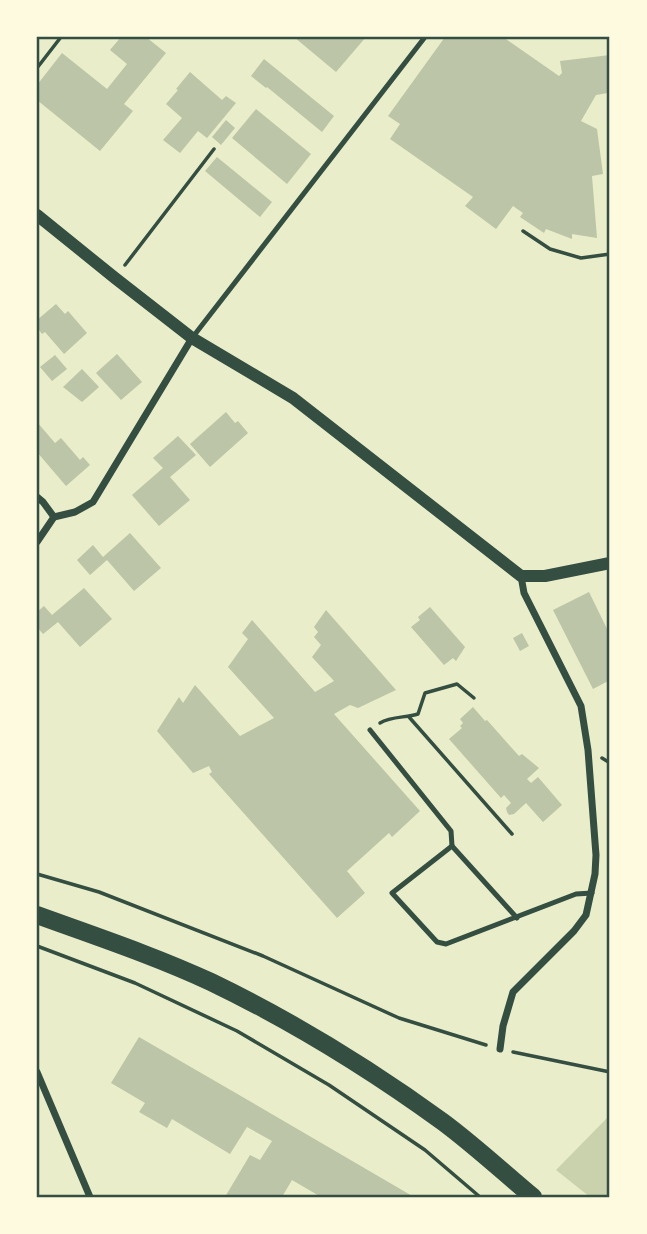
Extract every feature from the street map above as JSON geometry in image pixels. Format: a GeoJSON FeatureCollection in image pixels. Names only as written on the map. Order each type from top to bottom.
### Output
{"type":"FeatureCollection","features":[{"type":"Feature","properties":{"kind":"main road"},"geometry":{"type":"LineString","coordinates":[[37,915],[210,982],[311,1035],[446,1124],[533,1197]]}},
{"type":"Feature","properties":{"kind":"street"},"geometry":{"type":"LineString","coordinates":[[37,215],[192,338],[293,398],[521,576],[545,576],[610,563]]}},
{"type":"Feature","properties":{"kind":"street"},"geometry":{"type":"LineString","coordinates":[[37,542],[54,517],[75,512],[93,502],[192,338]]}},
{"type":"Feature","properties":{"kind":"street"},"geometry":{"type":"LineString","coordinates":[[37,497],[54,517]]}},
{"type":"Feature","properties":{"kind":"street"},"geometry":{"type":"LineString","coordinates":[[500,1049],[513,992],[574,931],[586,915],[592,893],[596,855],[588,750],[581,706],[524,593],[521,576]]}},
{"type":"Feature","properties":{"kind":"street"},"geometry":{"type":"LineString","coordinates":[[37,1072],[90,1197]]}},
{"type":"Feature","properties":{"kind":"lane"},"geometry":{"type":"LineString","coordinates":[[192,338],[425,37]]}},
{"type":"Feature","properties":{"kind":"lane"},"geometry":{"type":"LineString","coordinates":[[370,730],[452,831],[452,846],[517,918]]}},
{"type":"Feature","properties":{"kind":"lane"},"geometry":{"type":"LineString","coordinates":[[452,846],[392,893],[437,942],[446,944],[576,894],[592,893]]}},
{"type":"Feature","properties":{"kind":"path"},"geometry":{"type":"LineString","coordinates":[[37,68],[61,37]]}},
{"type":"Feature","properties":{"kind":"path"},"geometry":{"type":"LineString","coordinates":[[115,278],[214,149]]}},
{"type":"Feature","properties":{"kind":"path"},"geometry":{"type":"LineString","coordinates":[[523,231],[550,249],[581,258],[610,254]]}},
{"type":"Feature","properties":{"kind":"path"},"geometry":{"type":"LineString","coordinates":[[370,730],[384,720],[418,714],[425,693],[457,684],[474,698]]}},
{"type":"Feature","properties":{"kind":"path"},"geometry":{"type":"LineString","coordinates":[[409,717],[512,834]]}},
{"type":"Feature","properties":{"kind":"path"},"geometry":{"type":"LineString","coordinates":[[37,874],[99,892],[263,956],[399,1018],[500,1049],[610,1072]]}},
{"type":"Feature","properties":{"kind":"path"},"geometry":{"type":"LineString","coordinates":[[37,946],[135,983],[237,1031],[329,1085],[415,1143],[480,1197]]}},
{"type":"Feature","properties":{"kind":"green space"},"geometry":{"type":"Polygon","coordinates":[[[610,1115],[610,1197],[590,1197],[556,1170],[610,1115]]]}},
{"type":"Feature","properties":{"kind":"building"},"geometry":{"type":"Polygon","coordinates":[[[121,37],[146,37],[166,53],[124,104],[133,111],[100,151],[37,100],[37,85],[62,53],[107,89],[127,64],[110,50],[121,37]]]}},
{"type":"Feature","properties":{"kind":"building"},"geometry":{"type":"Polygon","coordinates":[[[294,37],[366,37],[336,72],[294,37]]]}},
{"type":"Feature","properties":{"kind":"building"},"geometry":{"type":"Polygon","coordinates":[[[445,37],[503,37],[559,76],[562,73],[560,61],[610,55],[610,100],[608,93],[596,95],[581,121],[597,129],[603,174],[592,176],[597,238],[572,234],[572,239],[546,229],[544,233],[520,217],[523,213],[513,206],[496,229],[465,206],[473,197],[390,139],[400,124],[388,116],[445,37]]]}},
{"type":"Feature","properties":{"kind":"building"},"geometry":{"type":"Polygon","coordinates":[[[264,59],[334,116],[322,132],[251,76],[264,59]]]}},
{"type":"Feature","properties":{"kind":"building"},"geometry":{"type":"Polygon","coordinates":[[[190,72],[222,100],[226,96],[236,103],[207,138],[198,131],[180,153],[163,140],[182,118],[166,104],[190,72]]]}},
{"type":"Feature","properties":{"kind":"building"},"geometry":{"type":"Polygon","coordinates":[[[256,109],[311,154],[287,184],[232,138],[256,109]]]}},
{"type":"Feature","properties":{"kind":"building"},"geometry":{"type":"Polygon","coordinates":[[[226,120],[235,128],[221,145],[212,137],[226,120]]]}},
{"type":"Feature","properties":{"kind":"building"},"geometry":{"type":"Polygon","coordinates":[[[217,157],[272,202],[260,217],[205,171],[217,157]]]}},
{"type":"Feature","properties":{"kind":"building"},"geometry":{"type":"Polygon","coordinates":[[[56,304],[65,314],[68,311],[87,333],[64,354],[45,332],[42,334],[37,327],[37,320],[56,304]]]}},
{"type":"Feature","properties":{"kind":"building"},"geometry":{"type":"Polygon","coordinates":[[[117,354],[142,382],[121,400],[96,373],[117,354]]]}},
{"type":"Feature","properties":{"kind":"building"},"geometry":{"type":"Polygon","coordinates":[[[55,355],[67,369],[52,381],[40,367],[55,355]]]}},
{"type":"Feature","properties":{"kind":"building"},"geometry":{"type":"Polygon","coordinates":[[[82,369],[99,387],[82,402],[63,387],[82,369]]]}},
{"type":"Feature","properties":{"kind":"building"},"geometry":{"type":"Polygon","coordinates":[[[226,412],[248,433],[210,467],[190,444],[226,412]]]}},
{"type":"Feature","properties":{"kind":"building"},"geometry":{"type":"Polygon","coordinates":[[[37,422],[55,443],[61,438],[80,460],[83,457],[90,465],[66,486],[37,452],[37,422]]]}},
{"type":"Feature","properties":{"kind":"building"},"geometry":{"type":"Polygon","coordinates":[[[178,436],[196,455],[170,477],[190,500],[159,526],[132,495],[163,468],[153,458],[178,436]]]}},
{"type":"Feature","properties":{"kind":"building"},"geometry":{"type":"Polygon","coordinates":[[[130,533],[161,568],[134,591],[107,560],[90,575],[77,560],[93,545],[103,557],[130,533]]]}},
{"type":"Feature","properties":{"kind":"building"},"geometry":{"type":"Polygon","coordinates":[[[84,588],[112,619],[80,647],[58,622],[43,634],[37,627],[37,612],[44,606],[52,615],[84,588]]]}},
{"type":"Feature","properties":{"kind":"building"},"geometry":{"type":"Polygon","coordinates":[[[589,592],[610,635],[610,680],[593,689],[553,610],[589,592]]]}},
{"type":"Feature","properties":{"kind":"building"},"geometry":{"type":"Polygon","coordinates":[[[430,607],[465,647],[456,661],[453,658],[444,665],[411,627],[430,607]]]}},
{"type":"Feature","properties":{"kind":"building"},"geometry":{"type":"Polygon","coordinates":[[[326,610],[396,690],[358,708],[350,705],[334,714],[420,811],[392,837],[389,833],[347,871],[365,893],[337,918],[209,774],[212,772],[209,766],[193,773],[157,731],[179,697],[183,703],[195,685],[240,736],[274,718],[228,667],[248,639],[242,633],[252,620],[315,692],[334,681],[312,657],[321,645],[314,637],[318,632],[314,627],[326,610]]]}},
{"type":"Feature","properties":{"kind":"building"},"geometry":{"type":"Polygon","coordinates":[[[522,633],[529,646],[520,651],[513,638],[522,633]]]}},
{"type":"Feature","properties":{"kind":"building"},"geometry":{"type":"Polygon","coordinates":[[[473,707],[519,756],[522,754],[539,768],[527,779],[531,783],[538,777],[562,805],[543,822],[526,803],[509,815],[506,808],[511,803],[504,795],[501,798],[449,739],[462,728],[460,719],[473,707]]]}},
{"type":"Feature","properties":{"kind":"building"},"geometry":{"type":"Polygon","coordinates":[[[139,1037],[414,1197],[321,1197],[292,1180],[282,1197],[225,1197],[250,1155],[260,1160],[272,1141],[247,1127],[230,1154],[172,1119],[167,1128],[139,1112],[145,1103],[111,1083],[139,1037]]]}}]}
